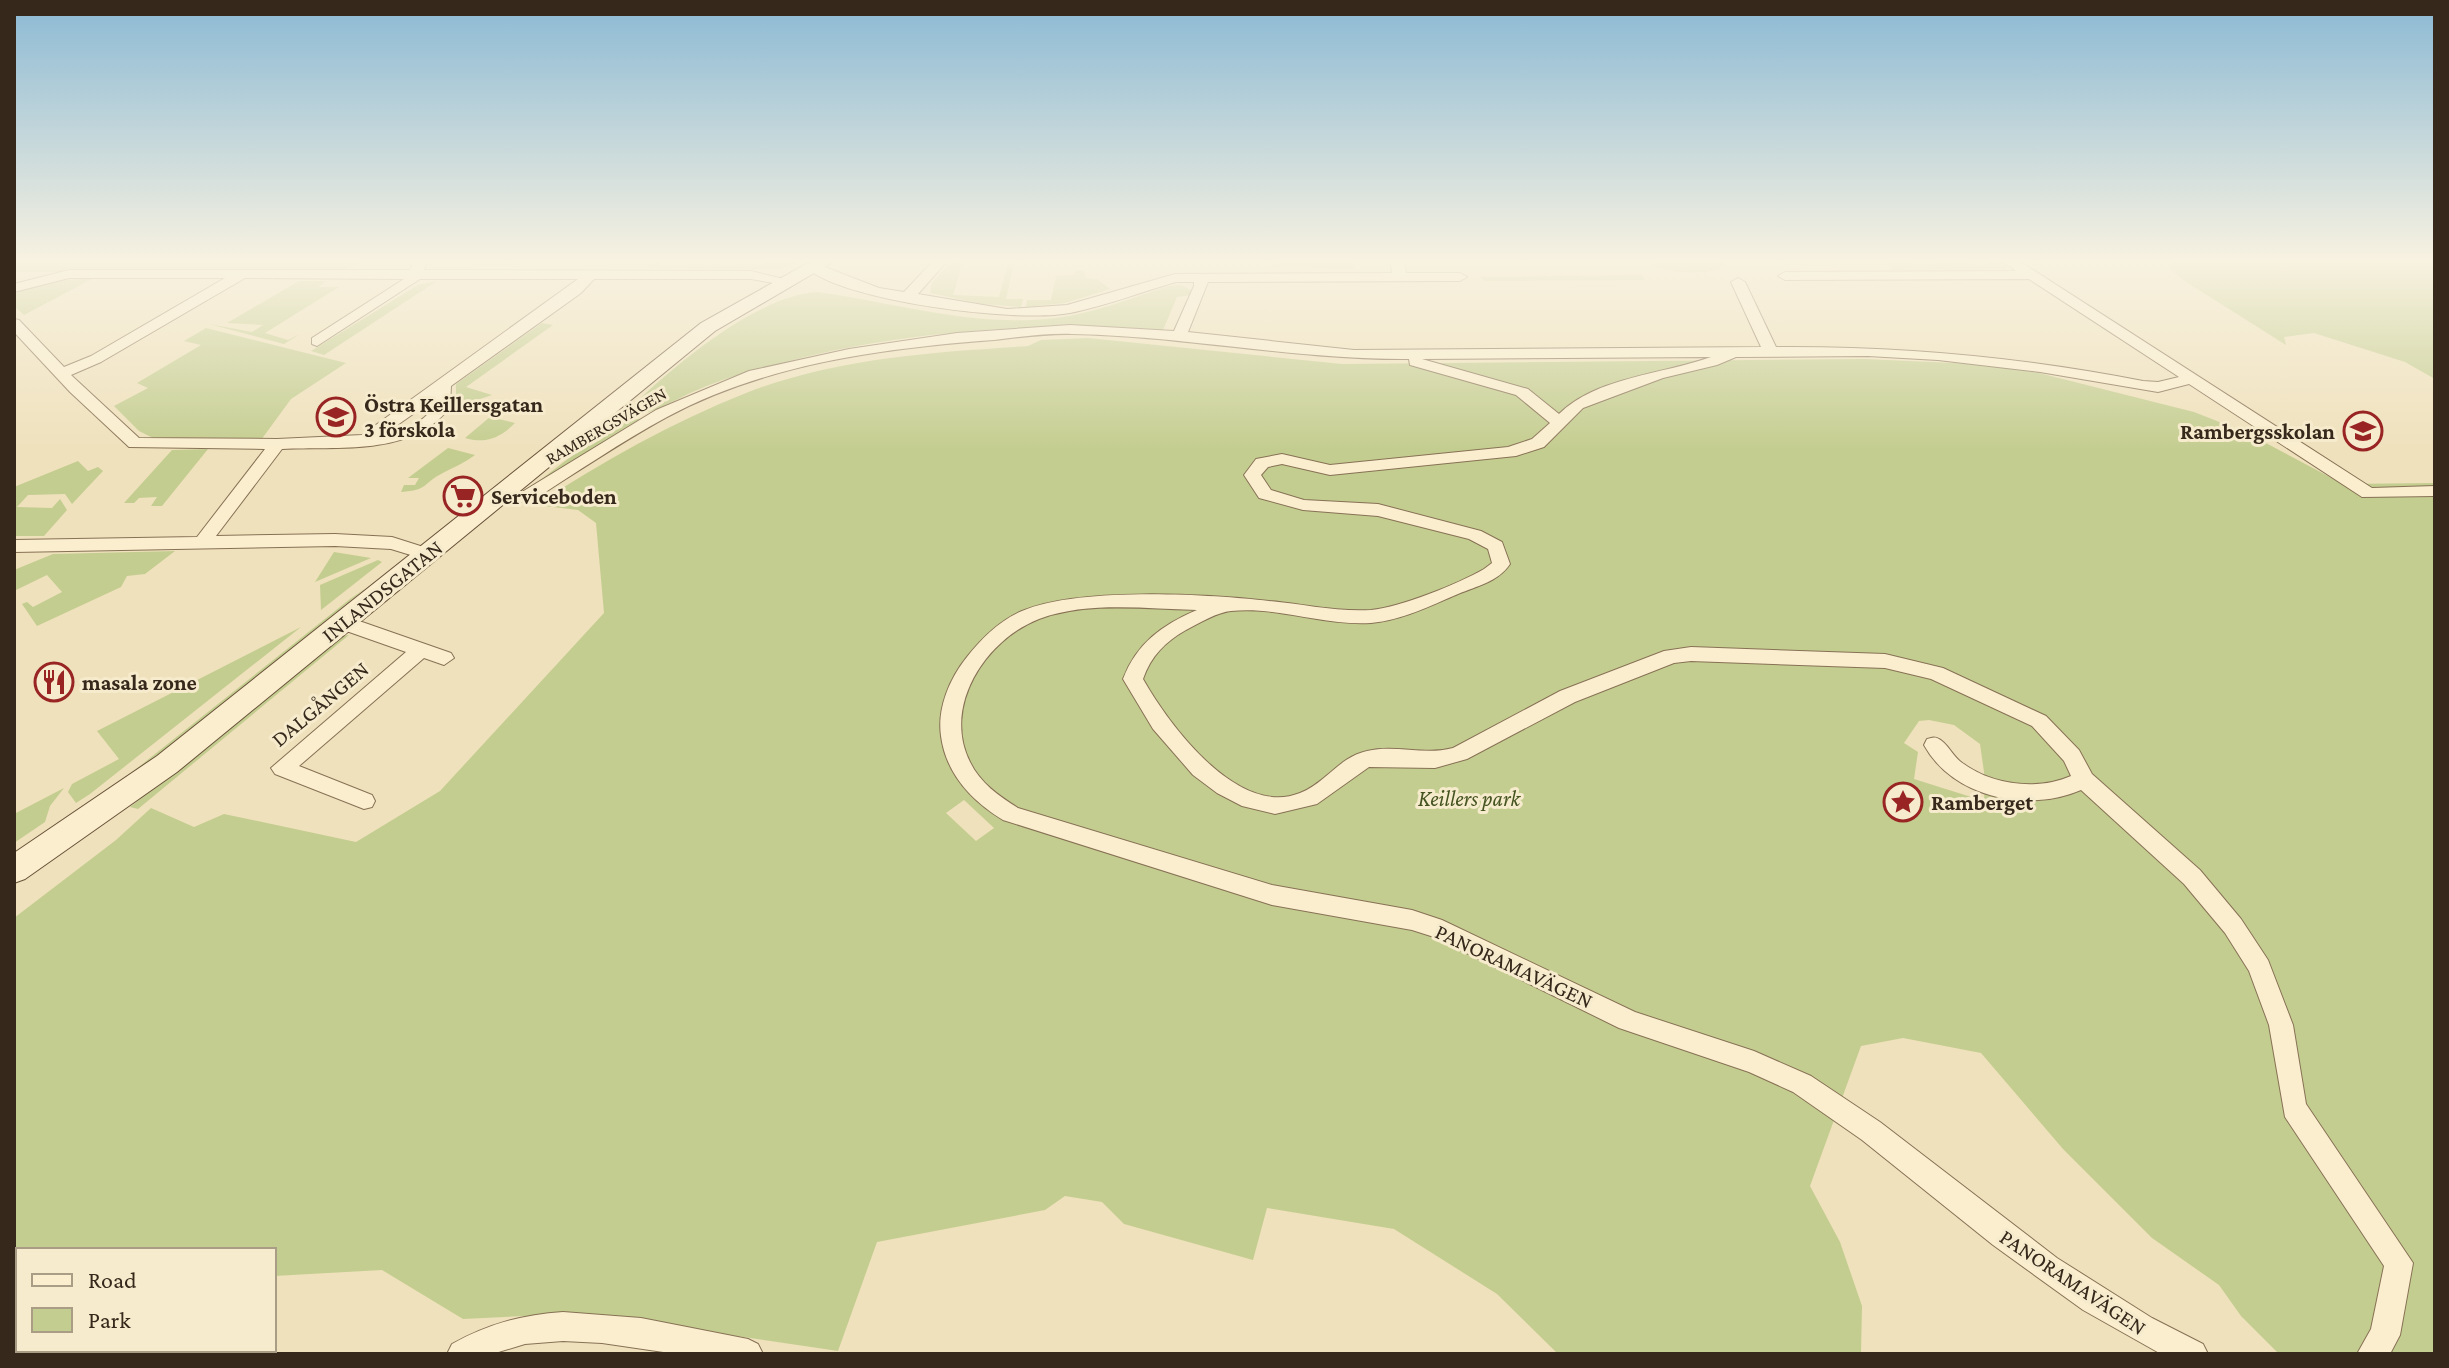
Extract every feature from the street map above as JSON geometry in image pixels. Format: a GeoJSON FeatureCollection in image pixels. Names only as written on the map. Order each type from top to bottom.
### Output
{"type":"FeatureCollection","features":[{"type":"Feature","properties":{"kind":"street"},"geometry":{"type":"LineString","coordinates":[[14,323],[135,443],[277,444],[393,439],[413,432],[439,412],[445,389],[440,387],[530,323]]}},
{"type":"Feature","properties":{"kind":"street"},"geometry":{"type":"LineString","coordinates":[[62,373],[96,359],[158,323]]}},
{"type":"Feature","properties":{"kind":"street"},"geometry":{"type":"LineString","coordinates":[[317,341],[344,323]]}},
{"type":"Feature","properties":{"kind":"street","name":"INLANDSGATAN"},"geometry":{"type":"LineString","coordinates":[[14,870],[167,764],[715,323]]}},
{"type":"Feature","properties":{"kind":"street"},"geometry":{"type":"LineString","coordinates":[[1179,336],[1185,323]]}},
{"type":"Feature","properties":{"kind":"street"},"geometry":{"type":"LineString","coordinates":[[1757,323],[1770,351]]}},
{"type":"Feature","properties":{"kind":"street"},"geometry":{"type":"LineString","coordinates":[[2105,323],[2368,493],[2435,491]]}},
{"type":"Feature","properties":{"kind":"street","name":"RAMBERGSVÄGEN"},"geometry":{"type":"LineString","coordinates":[[500,494],[527,496],[662,413],[749,376],[906,345],[1037,330],[1179,336],[1326,354],[1770,351],[1951,355],[2035,364],[2158,387],[2190,379]]}},
{"type":"Feature","properties":{"kind":"street","name":"PANORAMAVÄGEN"},"geometry":{"type":"LineString","coordinates":[[1734,352],[1712,362],[1687,365],[1604,393],[1577,405],[1538,443],[1477,458],[1391,462],[1330,470],[1282,459],[1262,463],[1252,475],[1265,494],[1303,505],[1378,510],[1475,535],[1496,546],[1501,564],[1480,578],[1388,614],[1347,616],[1224,606],[1075,603],[1029,615],[999,632],[969,669],[951,715],[952,743],[968,779],[990,802],[1039,824],[1272,895],[1412,920],[1442,930],[1628,1019],[1755,1062],[1823,1097],[2053,1275],[2159,1340],[2193,1354]]}},
{"type":"Feature","properties":{"kind":"street"},"geometry":{"type":"LineString","coordinates":[[1388,354],[1522,392],[1559,422]]}},
{"type":"Feature","properties":{"kind":"street"},"geometry":{"type":"LineString","coordinates":[[203,541],[277,444]]}},
{"type":"Feature","properties":{"kind":"street"},"geometry":{"type":"LineString","coordinates":[[14,546],[203,541],[392,543],[427,554]]}},
{"type":"Feature","properties":{"kind":"street","name":"PANORAMAVÄGEN"},"geometry":{"type":"LineString","coordinates":[[1224,606],[1170,630],[1138,660],[1133,679],[1141,695],[1199,769],[1236,796],[1262,804],[1301,802],[1366,759],[1429,760],[1468,751],[1554,702],[1671,656],[1860,658],[1936,673],[2039,721],[2072,756],[2084,780],[2192,877],[2233,926],[2259,967],[2281,1025],[2294,1108],[2373,1219],[2399,1263],[2385,1335],[2372,1354]]}},
{"type":"Feature","properties":{"kind":"street","name":"DALGÅNGEN"},"geometry":{"type":"LineString","coordinates":[[342,622],[444,658]]}},
{"type":"Feature","properties":{"kind":"street","name":"DALGÅNGEN"},"geometry":{"type":"LineString","coordinates":[[364,801],[282,768],[420,651]]}},
{"type":"Feature","properties":{"kind":"street"},"geometry":{"type":"LineString","coordinates":[[1934,745],[1951,768],[2008,791],[2060,792],[2084,780]]}},
{"type":"Feature","properties":{"kind":"street"},"geometry":{"type":"LineString","coordinates":[[462,1354],[480,1341],[510,1332],[562,1327],[646,1334],[748,1354]]}},
{"type":"Feature","properties":{"kind":"green space"},"geometry":{"type":"Polygon","coordinates":[[[227,323],[281,323],[265,333],[288,340],[300,334],[284,344],[209,324],[252,332],[263,325],[227,323]]]}},
{"type":"Feature","properties":{"kind":"green space"},"geometry":{"type":"Polygon","coordinates":[[[357,323],[373,323],[324,355],[311,351],[357,323]]]}},
{"type":"Feature","properties":{"kind":"green space"},"geometry":{"type":"Polygon","coordinates":[[[542,323],[553,325],[466,387],[492,395],[468,403],[456,399],[456,384],[542,323]]]}},
{"type":"Feature","properties":{"kind":"green space"},"geometry":{"type":"Polygon","coordinates":[[[737,323],[1166,323],[1163,330],[1019,328],[875,343],[745,373],[699,389],[647,413],[620,418],[660,380],[737,323]]]}},
{"type":"Feature","properties":{"kind":"green space"},"geometry":{"type":"Polygon","coordinates":[[[2251,323],[2435,323],[2435,379],[2405,362],[2314,333],[2284,337],[2286,345],[2251,323]]]}},
{"type":"Feature","properties":{"kind":"green space"},"geometry":{"type":"Polygon","coordinates":[[[206,328],[346,363],[291,399],[261,440],[153,438],[139,431],[114,406],[148,388],[137,383],[201,345],[184,341],[206,328]]]}},
{"type":"Feature","properties":{"kind":"green space","name":"Keillers park"},"geometry":{"type":"Polygon","coordinates":[[[1088,338],[1342,364],[1865,359],[1976,364],[2039,373],[2194,412],[2245,432],[2343,484],[2435,483],[2435,1354],[2279,1354],[2241,1316],[2219,1285],[2152,1238],[2063,1149],[1981,1053],[1903,1038],[1861,1046],[1810,1186],[1840,1242],[1862,1306],[1861,1354],[1558,1354],[1497,1294],[1394,1229],[1267,1208],[1253,1260],[1124,1224],[1102,1202],[1065,1196],[1045,1210],[877,1242],[838,1351],[668,1326],[546,1315],[463,1319],[382,1270],[276,1276],[276,1248],[16,1248],[14,1290],[14,918],[116,840],[151,808],[194,827],[224,814],[356,842],[440,791],[604,613],[596,523],[578,510],[536,505],[612,458],[691,417],[780,381],[885,359],[1028,346],[1041,340],[1088,338]],[[1919,721],[1904,743],[1918,752],[1914,779],[1984,801],[1985,779],[1980,744],[1954,725],[1919,721]],[[964,800],[946,813],[976,841],[994,828],[964,800]]]}},
{"type":"Feature","properties":{"kind":"green space"},"geometry":{"type":"Polygon","coordinates":[[[490,417],[515,423],[492,438],[465,438],[490,417]]]}},
{"type":"Feature","properties":{"kind":"green space"},"geometry":{"type":"Polygon","coordinates":[[[645,418],[530,488],[616,422],[645,418]]]}},
{"type":"Feature","properties":{"kind":"green space"},"geometry":{"type":"Polygon","coordinates":[[[448,448],[475,455],[421,488],[401,492],[404,485],[415,485],[419,478],[408,478],[448,448]]]}},
{"type":"Feature","properties":{"kind":"green space"},"geometry":{"type":"Polygon","coordinates":[[[208,449],[162,506],[151,506],[157,497],[124,503],[172,450],[208,449]]]}},
{"type":"Feature","properties":{"kind":"green space"},"geometry":{"type":"Polygon","coordinates":[[[78,461],[88,471],[98,467],[103,471],[72,504],[65,494],[28,495],[17,507],[52,508],[60,499],[67,510],[44,536],[14,536],[14,487],[78,461]]]}},
{"type":"Feature","properties":{"kind":"green space"},"geometry":{"type":"Polygon","coordinates":[[[175,551],[145,574],[127,576],[121,587],[37,626],[22,604],[27,602],[33,607],[62,592],[47,575],[14,591],[14,570],[53,554],[175,551]]]}},
{"type":"Feature","properties":{"kind":"green space"},"geometry":{"type":"Polygon","coordinates":[[[334,552],[371,558],[315,582],[334,552]]]}},
{"type":"Feature","properties":{"kind":"green space"},"geometry":{"type":"Polygon","coordinates":[[[378,560],[382,562],[321,610],[320,585],[378,560]]]}},
{"type":"Feature","properties":{"kind":"green space"},"geometry":{"type":"Polygon","coordinates":[[[366,588],[130,779],[116,785],[350,599],[366,588]]]}},
{"type":"Feature","properties":{"kind":"green space"},"geometry":{"type":"Polygon","coordinates":[[[301,627],[76,803],[68,792],[72,784],[119,759],[97,731],[301,627]]]}},
{"type":"Feature","properties":{"kind":"green space"},"geometry":{"type":"Polygon","coordinates":[[[349,635],[138,809],[130,807],[343,636],[349,635]]]}},
{"type":"Feature","properties":{"kind":"green space"},"geometry":{"type":"Polygon","coordinates":[[[64,788],[50,806],[45,822],[14,843],[14,814],[64,788]]]}},
{"type":"Feature","properties":{"kind":"place","name":"Östra Keillersgatan 3 förskola"},"geometry":{"type":"Point","coordinates":[336,417]}},
{"type":"Feature","properties":{"kind":"place","name":"Rambergsskolan"},"geometry":{"type":"Point","coordinates":[2363,431]}},
{"type":"Feature","properties":{"kind":"place","name":"Serviceboden"},"geometry":{"type":"Point","coordinates":[463,496]}},
{"type":"Feature","properties":{"kind":"place","name":"masala zone"},"geometry":{"type":"Point","coordinates":[54,682]}},
{"type":"Feature","properties":{"kind":"place","name":"Ramberget"},"geometry":{"type":"Point","coordinates":[1903,802]}}]}
